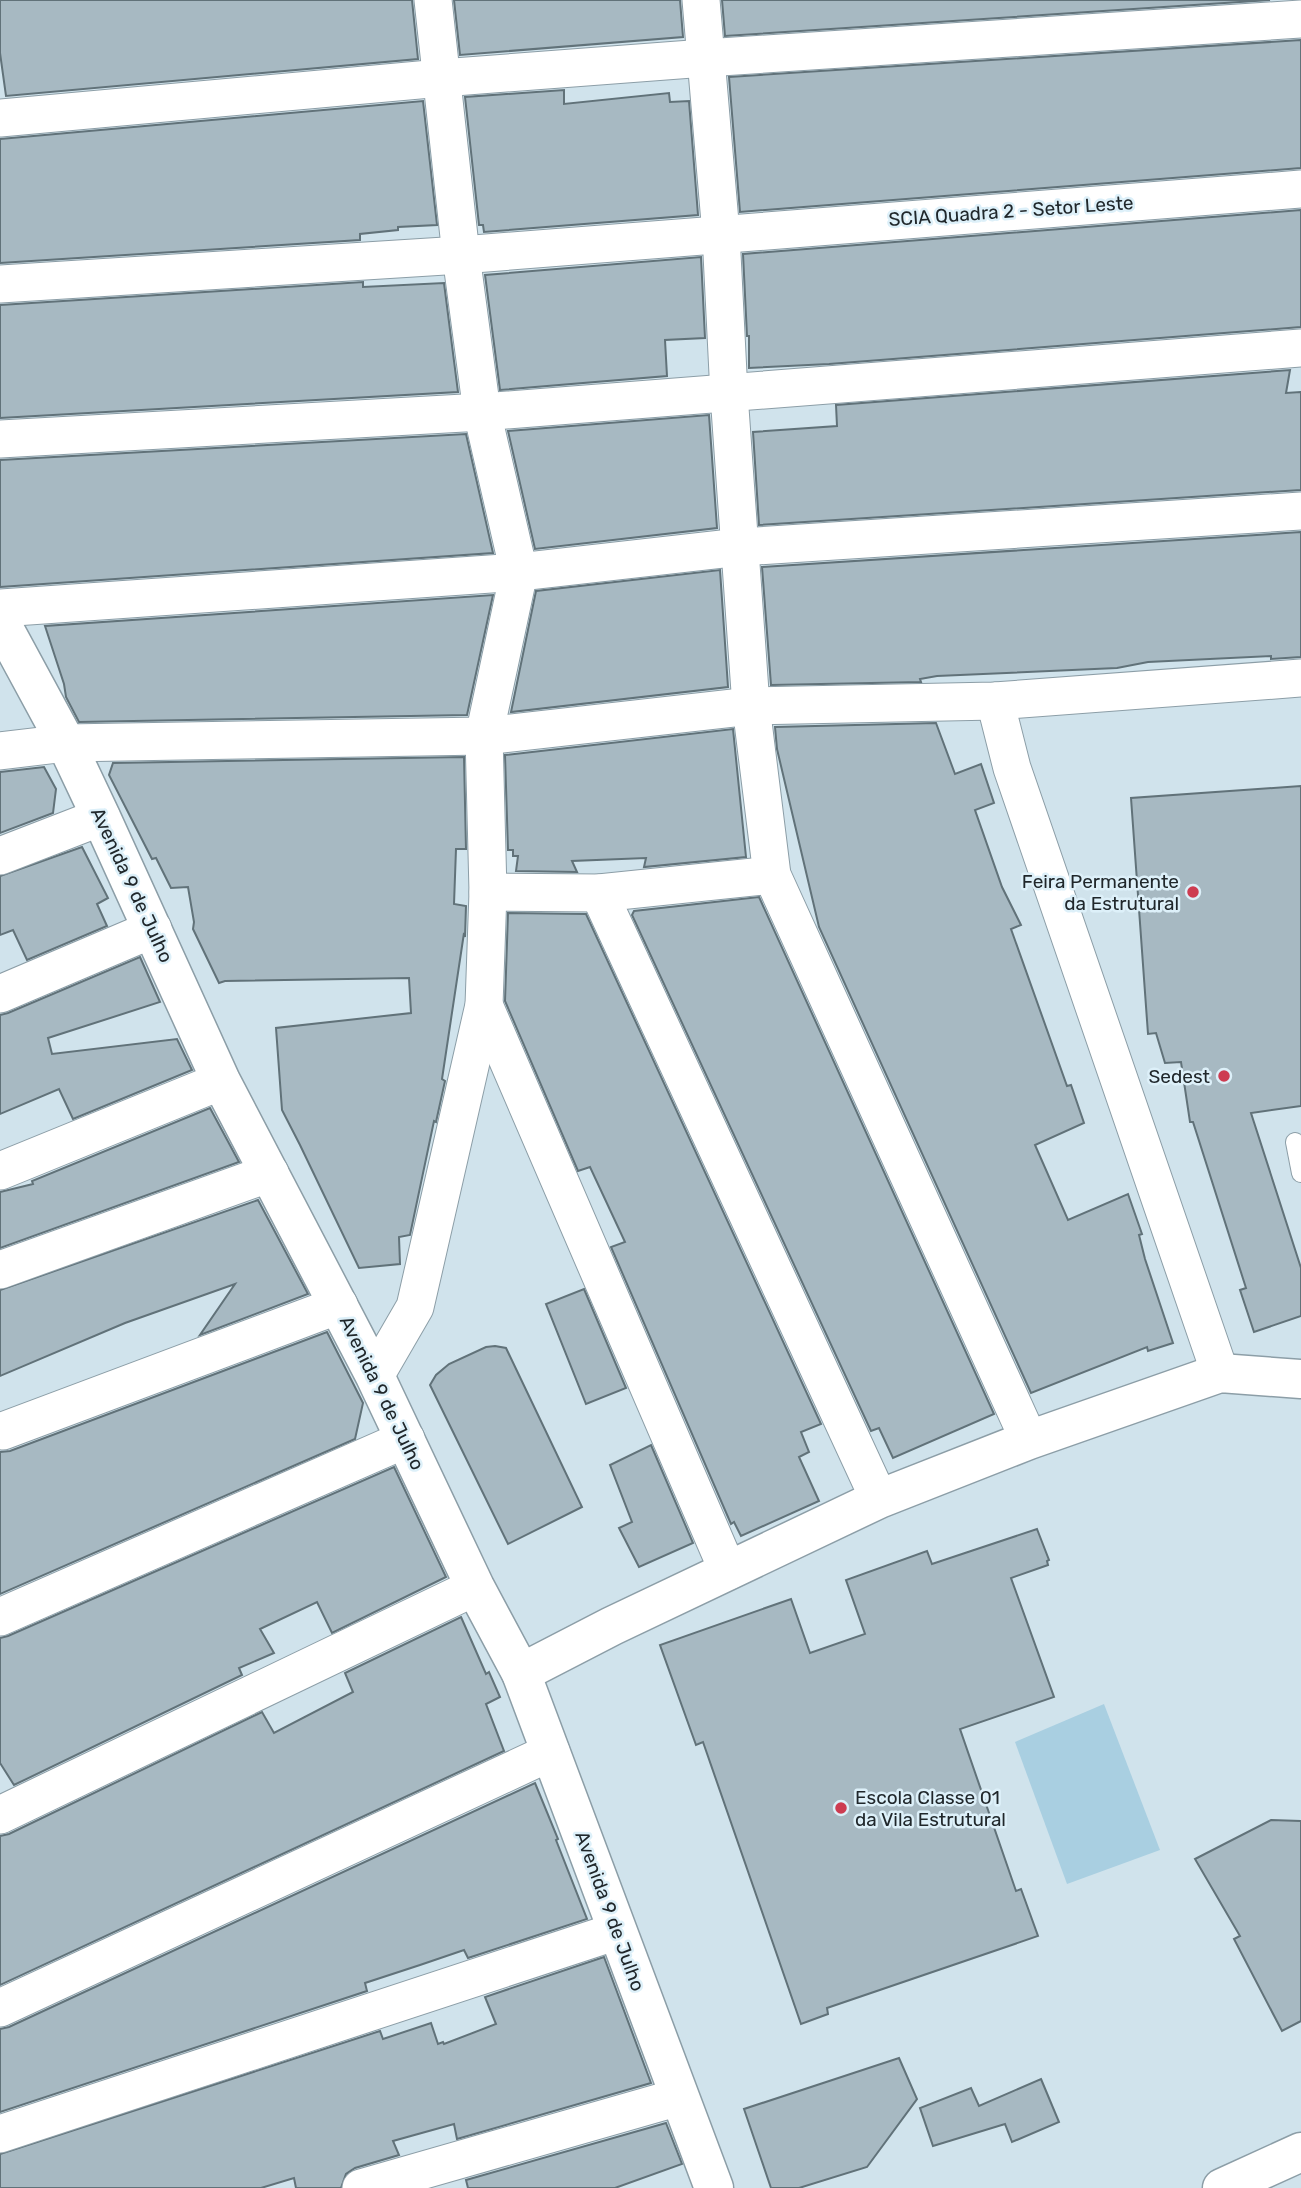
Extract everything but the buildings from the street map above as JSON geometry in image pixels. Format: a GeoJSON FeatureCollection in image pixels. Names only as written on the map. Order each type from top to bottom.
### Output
{"type":"FeatureCollection","features":[{"type":"Feature","properties":{"kind":"street"},"geometry":{"type":"LineString","coordinates":[[375,1376],[415,1307],[484,1005],[488,892],[484,736],[519,572],[482,412],[461,255],[433,0]]}},
{"type":"Feature","properties":{"kind":"street"},"geometry":{"type":"LineString","coordinates":[[701,0],[721,234],[729,394],[751,705],[772,875],[1029,1440]]}},
{"type":"Feature","properties":{"kind":"street"},"geometry":{"type":"LineString","coordinates":[[0,118],[441,78],[1301,19]]}},
{"type":"Feature","properties":{"kind":"street","name":"SCIA Quadra 2 - Setor Leste"},"geometry":{"type":"LineString","coordinates":[[0,284],[461,255],[1301,189]]}},
{"type":"Feature","properties":{"kind":"street"},"geometry":{"type":"LineString","coordinates":[[0,439],[482,412],[1301,348]]}},
{"type":"Feature","properties":{"kind":"street"},"geometry":{"type":"LineString","coordinates":[[0,608],[519,572],[740,547],[1301,511]]}},
{"type":"Feature","properties":{"kind":"street","name":"Avenida 9 de Julho"},"geometry":{"type":"LineString","coordinates":[[0,621],[101,817],[221,1081],[339,1305],[475,1587],[522,1673],[714,2188]]}},
{"type":"Feature","properties":{"kind":"street"},"geometry":{"type":"LineString","coordinates":[[0,751],[65,743],[484,736],[751,705],[995,701],[1301,678]]}},
{"type":"Feature","properties":{"kind":"street"},"geometry":{"type":"LineString","coordinates":[[995,701],[1012,768],[1220,1373]]}},
{"type":"Feature","properties":{"kind":"street"},"geometry":{"type":"LineString","coordinates":[[0,856],[101,817]]}},
{"type":"Feature","properties":{"kind":"street"},"geometry":{"type":"LineString","coordinates":[[488,892],[599,893],[772,875]]}},
{"type":"Feature","properties":{"kind":"street"},"geometry":{"type":"LineString","coordinates":[[599,893],[879,1499]]}},
{"type":"Feature","properties":{"kind":"street"},"geometry":{"type":"LineString","coordinates":[[0,995],[153,929]]}},
{"type":"Feature","properties":{"kind":"street"},"geometry":{"type":"LineString","coordinates":[[484,1005],[728,1571]]}},
{"type":"Feature","properties":{"kind":"street"},"geometry":{"type":"LineString","coordinates":[[0,1171],[221,1081]]}},
{"type":"Feature","properties":{"kind":"street"},"geometry":{"type":"LineString","coordinates":[[0,1270],[270,1173]]}},
{"type":"Feature","properties":{"kind":"street"},"geometry":{"type":"LineString","coordinates":[[3,1431],[339,1305]]}},
{"type":"Feature","properties":{"kind":"street"},"geometry":{"type":"LineString","coordinates":[[522,1673],[612,1626],[879,1499],[1029,1440],[1220,1373],[1301,1379]]}},
{"type":"Feature","properties":{"kind":"street"},"geometry":{"type":"LineString","coordinates":[[0,1617],[406,1440]]}},
{"type":"Feature","properties":{"kind":"street"},"geometry":{"type":"LineString","coordinates":[[0,1815],[475,1587]]}},
{"type":"Feature","properties":{"kind":"street"},"geometry":{"type":"LineString","coordinates":[[0,2008],[551,1752]]}},
{"type":"Feature","properties":{"kind":"street"},"geometry":{"type":"LineString","coordinates":[[0,2134],[617,1931]]}},
{"type":"Feature","properties":{"kind":"street"},"geometry":{"type":"LineString","coordinates":[[361,2188],[679,2097]]}},
{"type":"Feature","properties":{"kind":"street"},"geometry":{"type":"LineString","coordinates":[[1243,2183],[1301,2152]]}},
{"type":"Feature","properties":{"kind":"lane"},"geometry":{"type":"LineString","coordinates":[[1295,1142],[1301,1173]]}},
{"type":"Feature","properties":{"kind":"shaded area"},"geometry":{"type":"Polygon","coordinates":[[[1104,1704],[1160,1850],[1067,1884],[1015,1742],[1104,1704]]]}},
{"type":"Feature","properties":{"kind":"place","name":"Feira Permanente da Estrutural"},"geometry":{"type":"Point","coordinates":[1193,892]}},
{"type":"Feature","properties":{"kind":"place","name":"Sedest"},"geometry":{"type":"Point","coordinates":[1224,1076]}},
{"type":"Feature","properties":{"kind":"place","name":"Escola Classe 01 da Vila Estrutural"},"geometry":{"type":"Point","coordinates":[841,1808]}}]}
